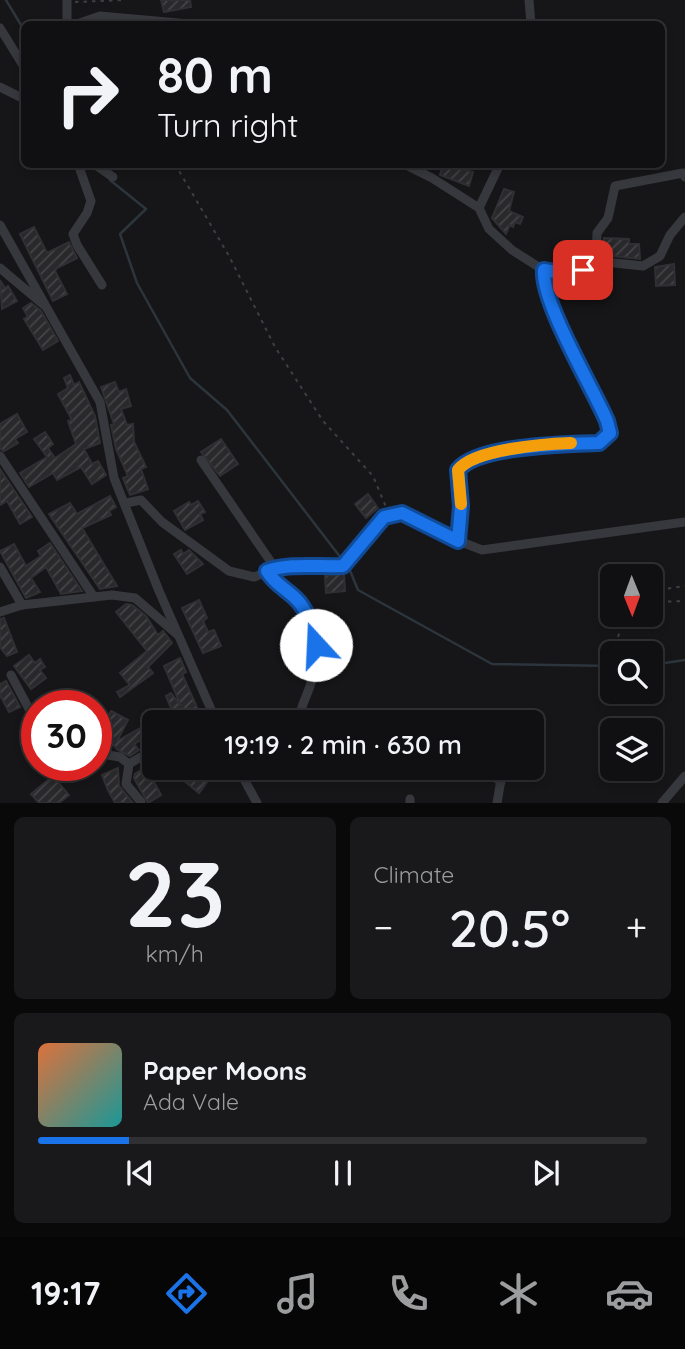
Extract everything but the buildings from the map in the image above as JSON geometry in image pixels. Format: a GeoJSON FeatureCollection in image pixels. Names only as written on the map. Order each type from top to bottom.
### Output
{"type":"FeatureCollection","features":[{"type":"Feature","properties":{"kind":"street"},"geometry":{"type":"LineString","coordinates":[[529,0],[531,21]]}},
{"type":"Feature","properties":{"kind":"street"},"geometry":{"type":"LineString","coordinates":[[67,1],[67,21]]}},
{"type":"Feature","properties":{"kind":"street"},"geometry":{"type":"LineString","coordinates":[[86,21],[100,16],[156,21]]}},
{"type":"Feature","properties":{"kind":"street"},"geometry":{"type":"LineString","coordinates":[[0,28],[21,62]]}},
{"type":"Feature","properties":{"kind":"street"},"geometry":{"type":"LineString","coordinates":[[0,87],[21,98]]}},
{"type":"Feature","properties":{"kind":"street"},"geometry":{"type":"LineString","coordinates":[[79,168],[91,201],[88,213],[74,233],[77,246],[102,285]]}},
{"type":"Feature","properties":{"kind":"street"},"geometry":{"type":"LineString","coordinates":[[100,168],[113,177]]}},
{"type":"Feature","properties":{"kind":"street"},"geometry":{"type":"LineString","coordinates":[[412,168],[479,208],[489,229],[512,250],[544,270],[567,274],[605,262],[643,266],[660,256],[670,235],[685,217]]}},
{"type":"Feature","properties":{"kind":"street"},"geometry":{"type":"LineString","coordinates":[[479,208],[498,168]]}},
{"type":"Feature","properties":{"kind":"street"},"geometry":{"type":"LineString","coordinates":[[596,265],[597,233],[608,218],[615,186],[682,173],[685,177]]}},
{"type":"Feature","properties":{"kind":"street"},"geometry":{"type":"LineString","coordinates":[[0,225],[100,402],[114,478],[159,591],[212,710]]}},
{"type":"Feature","properties":{"kind":"street"},"geometry":{"type":"LineString","coordinates":[[0,268],[19,287],[46,306]]}},
{"type":"Feature","properties":{"kind":"street"},"geometry":{"type":"LineString","coordinates":[[458,541],[461,506],[458,470],[464,463],[489,454],[599,443],[610,433],[554,308],[543,279],[544,270]]}},
{"type":"Feature","properties":{"kind":"street"},"geometry":{"type":"LineString","coordinates":[[0,456],[94,597]]}},
{"type":"Feature","properties":{"kind":"street"},"geometry":{"type":"LineString","coordinates":[[201,460],[271,569],[274,583],[299,601],[314,635],[312,682],[302,710]]}},
{"type":"Feature","properties":{"kind":"street"},"geometry":{"type":"LineString","coordinates":[[126,503],[141,500],[162,522],[229,571],[254,577],[284,565],[302,568],[343,566],[384,517],[402,513],[482,550],[685,522]]}},
{"type":"Feature","properties":{"kind":"street"},"geometry":{"type":"LineString","coordinates":[[0,568],[22,605]]}},
{"type":"Feature","properties":{"kind":"street"},"geometry":{"type":"LineString","coordinates":[[0,612],[22,605],[94,597],[135,598],[182,638]]}},
{"type":"Feature","properties":{"kind":"street"},"geometry":{"type":"LineString","coordinates":[[11,675],[21,694]]}},
{"type":"Feature","properties":{"kind":"street"},"geometry":{"type":"LineString","coordinates":[[112,755],[120,757],[129,764]]}},
{"type":"Feature","properties":{"kind":"street"},"geometry":{"type":"LineString","coordinates":[[129,764],[142,756]]}},
{"type":"Feature","properties":{"kind":"street"},"geometry":{"type":"LineString","coordinates":[[129,764],[126,784],[141,802]]}},
{"type":"Feature","properties":{"kind":"street"},"geometry":{"type":"LineString","coordinates":[[662,803],[685,776]]}},
{"type":"Feature","properties":{"kind":"street"},"geometry":{"type":"LineString","coordinates":[[245,780],[257,803]]}},
{"type":"Feature","properties":{"kind":"street"},"geometry":{"type":"LineString","coordinates":[[497,803],[501,782],[498,780]]}},
{"type":"Feature","properties":{"kind":"path"},"geometry":{"type":"LineString","coordinates":[[67,1],[126,0]]}},
{"type":"Feature","properties":{"kind":"path"},"geometry":{"type":"LineString","coordinates":[[177,168],[229,256],[275,346],[323,421],[373,477],[380,497],[392,515]]}},
{"type":"Feature","properties":{"kind":"path"},"geometry":{"type":"LineString","coordinates":[[663,589],[685,586]]}},
{"type":"Feature","properties":{"kind":"path"},"geometry":{"type":"LineString","coordinates":[[663,602],[685,601]]}},
{"type":"Feature","properties":{"kind":"path"},"geometry":{"type":"LineString","coordinates":[[618,636],[621,627]]}},
{"type":"Feature","properties":{"kind":"waterway"},"geometry":{"type":"LineString","coordinates":[[6,0],[21,25]]}},
{"type":"Feature","properties":{"kind":"waterway"},"geometry":{"type":"LineString","coordinates":[[110,180],[146,209],[120,234],[137,283],[190,378],[227,410],[341,558]]}},
{"type":"Feature","properties":{"kind":"waterway"},"geometry":{"type":"LineString","coordinates":[[349,568],[358,590],[492,664],[600,666]]}},
{"type":"Feature","properties":{"kind":"waterway"},"geometry":{"type":"LineString","coordinates":[[663,663],[685,660]]}},
{"type":"Feature","properties":{"kind":"slow traffic"},"geometry":{"type":"LineString","coordinates":[[461,504],[458,470],[464,463],[489,454],[571,443]]}},
{"type":"Feature","properties":{"kind":"route"},"geometry":{"type":"LineString","coordinates":[[316,645],[312,626],[299,601],[274,583],[267,571],[284,565],[302,568],[343,566],[384,517],[402,513],[458,541],[461,506],[458,470],[464,463],[489,454],[565,444],[599,443],[607,438],[610,428],[543,279],[544,270],[548,273],[567,274],[583,270]]}}]}
